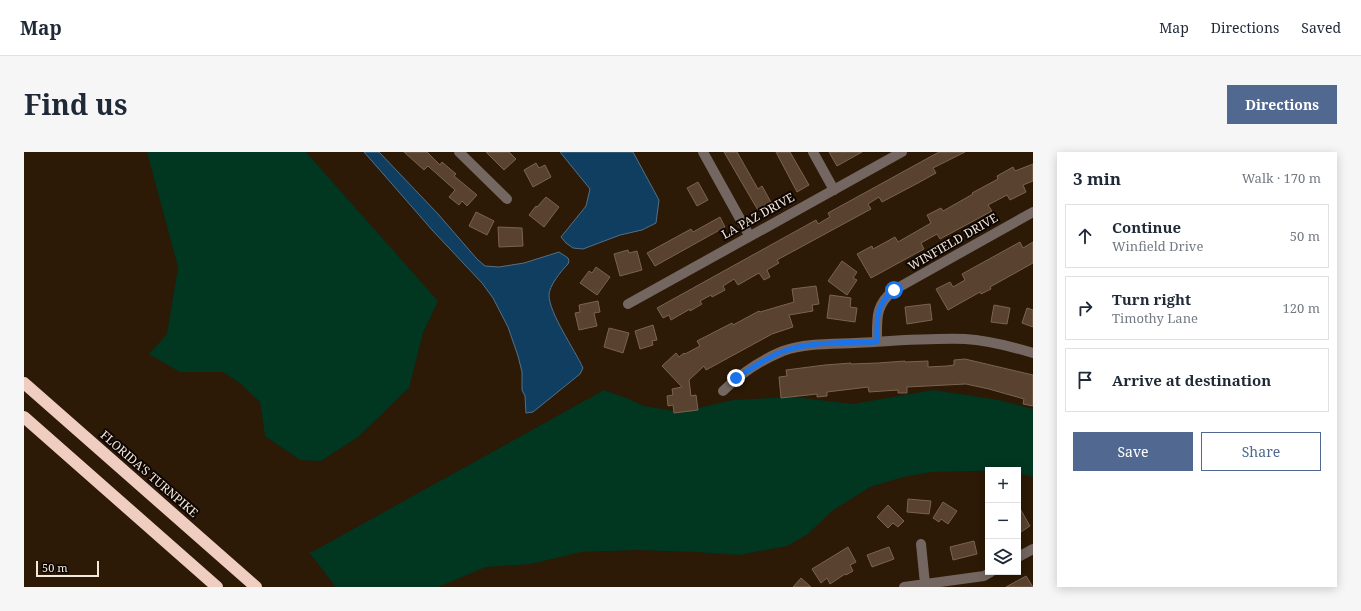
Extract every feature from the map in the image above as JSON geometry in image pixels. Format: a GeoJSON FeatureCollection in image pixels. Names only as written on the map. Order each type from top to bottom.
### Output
{"type":"FeatureCollection","features":[{"type":"Feature","properties":{"kind":"highway","name":"FLORIDA'S TURNPIKE"},"geometry":{"type":"LineString","coordinates":[[24,382],[256,587]]}},
{"type":"Feature","properties":{"kind":"highway"},"geometry":{"type":"LineString","coordinates":[[24,417],[217,587]]}},
{"type":"Feature","properties":{"kind":"street"},"geometry":{"type":"LineString","coordinates":[[459,152],[507,199]]}},
{"type":"Feature","properties":{"kind":"street"},"geometry":{"type":"LineString","coordinates":[[703,152],[749,235]]}},
{"type":"Feature","properties":{"kind":"street"},"geometry":{"type":"LineString","coordinates":[[813,152],[834,190]]}},
{"type":"Feature","properties":{"kind":"street","name":"LA PAZ DRIVE"},"geometry":{"type":"LineString","coordinates":[[628,304],[749,235],[902,152]]}},
{"type":"Feature","properties":{"kind":"street","name":"WINFIELD DRIVE"},"geometry":{"type":"LineString","coordinates":[[877,342],[877,315],[880,306],[886,297],[894,290],[1033,212]]}},
{"type":"Feature","properties":{"kind":"street"},"geometry":{"type":"LineString","coordinates":[[723,391],[736,378],[767,359],[784,351],[812,345],[966,339],[1013,347],[1033,353]]}},
{"type":"Feature","properties":{"kind":"street"},"geometry":{"type":"LineString","coordinates":[[921,544],[925,584]]}},
{"type":"Feature","properties":{"kind":"street"},"geometry":{"type":"LineString","coordinates":[[1021,555],[1033,549]]}},
{"type":"Feature","properties":{"kind":"street"},"geometry":{"type":"LineString","coordinates":[[904,587],[986,575]]}},
{"type":"Feature","properties":{"kind":"green space"},"geometry":{"type":"Polygon","coordinates":[[[147,152],[306,152],[438,301],[423,333],[409,388],[358,437],[321,461],[300,460],[265,436],[260,402],[241,384],[223,372],[180,372],[149,354],[167,334],[178,267],[147,152]]]}},
{"type":"Feature","properties":{"kind":"green space"},"geometry":{"type":"Polygon","coordinates":[[[604,390],[644,406],[680,412],[733,400],[794,397],[853,404],[933,390],[999,400],[1033,409],[1033,477],[1021,474],[1021,467],[985,467],[985,471],[932,472],[903,477],[870,487],[832,511],[808,534],[787,546],[739,555],[637,550],[581,552],[531,564],[486,567],[438,587],[336,587],[309,552],[312,552],[604,390]]]}},
{"type":"Feature","properties":{"kind":"water"},"geometry":{"type":"Polygon","coordinates":[[[364,152],[379,152],[485,266],[499,267],[524,263],[559,252],[568,258],[568,264],[553,283],[549,295],[550,303],[583,368],[580,374],[533,412],[526,413],[525,396],[522,390],[522,372],[518,356],[508,327],[493,298],[482,283],[433,231],[364,152]]]}},
{"type":"Feature","properties":{"kind":"water"},"geometry":{"type":"Polygon","coordinates":[[[560,152],[633,152],[659,200],[656,223],[642,230],[620,235],[583,249],[573,248],[566,243],[561,237],[586,206],[590,189],[560,152]]]}},
{"type":"Feature","properties":{"kind":"building"},"geometry":{"type":"Polygon","coordinates":[[[404,152],[427,152],[440,165],[442,162],[456,174],[454,176],[477,195],[467,206],[462,201],[459,205],[449,197],[455,190],[428,166],[424,170],[404,152]]]}},
{"type":"Feature","properties":{"kind":"building"},"geometry":{"type":"Polygon","coordinates":[[[486,152],[509,152],[516,159],[504,170],[486,152]]]}},
{"type":"Feature","properties":{"kind":"building"},"geometry":{"type":"Polygon","coordinates":[[[724,152],[737,152],[758,189],[762,186],[772,204],[759,212],[724,152]]]}},
{"type":"Feature","properties":{"kind":"building"},"geometry":{"type":"Polygon","coordinates":[[[776,152],[790,152],[809,185],[797,192],[776,152]]]}},
{"type":"Feature","properties":{"kind":"building"},"geometry":{"type":"Polygon","coordinates":[[[829,152],[862,152],[837,166],[829,152]]]}},
{"type":"Feature","properties":{"kind":"building"},"geometry":{"type":"Polygon","coordinates":[[[939,152],[965,152],[933,168],[936,173],[882,202],[879,197],[868,204],[871,209],[777,260],[779,263],[767,270],[770,277],[764,280],[759,273],[738,285],[734,279],[723,286],[725,290],[700,301],[702,304],[671,320],[669,315],[663,318],[657,308],[816,220],[818,224],[830,217],[828,213],[939,152]]]}},
{"type":"Feature","properties":{"kind":"building"},"geometry":{"type":"Polygon","coordinates":[[[536,163],[539,168],[545,165],[551,177],[533,187],[524,170],[536,163]]]}},
{"type":"Feature","properties":{"kind":"building"},"geometry":{"type":"Polygon","coordinates":[[[1033,164],[1033,181],[1023,185],[1026,192],[1010,200],[1007,195],[988,205],[992,211],[940,239],[937,234],[921,243],[924,249],[871,278],[857,254],[872,246],[873,249],[895,237],[898,242],[931,223],[927,215],[941,208],[943,211],[998,179],[997,176],[1013,167],[1015,171],[1033,164]]]}},
{"type":"Feature","properties":{"kind":"building"},"geometry":{"type":"Polygon","coordinates":[[[698,182],[708,200],[697,206],[687,188],[698,182]]]}},
{"type":"Feature","properties":{"kind":"building"},"geometry":{"type":"Polygon","coordinates":[[[546,197],[559,207],[544,227],[529,215],[546,197]]]}},
{"type":"Feature","properties":{"kind":"building"},"geometry":{"type":"Polygon","coordinates":[[[476,212],[494,221],[487,235],[469,226],[476,212]]]}},
{"type":"Feature","properties":{"kind":"building"},"geometry":{"type":"Polygon","coordinates":[[[720,217],[725,227],[655,266],[647,253],[691,229],[693,232],[720,217]]]}},
{"type":"Feature","properties":{"kind":"building"},"geometry":{"type":"Polygon","coordinates":[[[498,227],[522,228],[523,246],[499,247],[498,227]]]}},
{"type":"Feature","properties":{"kind":"building"},"geometry":{"type":"Polygon","coordinates":[[[1020,242],[1023,248],[1033,242],[1033,263],[990,287],[991,289],[981,294],[980,292],[948,310],[936,289],[950,282],[953,287],[965,280],[962,274],[1020,242]]]}},
{"type":"Feature","properties":{"kind":"building"},"geometry":{"type":"Polygon","coordinates":[[[628,250],[629,253],[637,251],[642,270],[620,276],[614,254],[628,250]]]}},
{"type":"Feature","properties":{"kind":"building"},"geometry":{"type":"Polygon","coordinates":[[[842,261],[857,272],[853,278],[857,280],[847,295],[828,281],[842,261]]]}},
{"type":"Feature","properties":{"kind":"building"},"geometry":{"type":"Polygon","coordinates":[[[596,267],[610,277],[597,295],[580,283],[589,271],[592,273],[596,267]]]}},
{"type":"Feature","properties":{"kind":"building"},"geometry":{"type":"Polygon","coordinates":[[[816,286],[819,304],[812,305],[813,311],[789,315],[793,327],[772,334],[706,370],[704,366],[689,380],[691,396],[696,395],[698,410],[674,413],[673,405],[668,406],[667,396],[673,395],[672,389],[682,387],[662,366],[676,353],[679,357],[684,353],[685,354],[700,346],[697,341],[732,323],[733,325],[759,311],[760,312],[794,302],[792,289],[816,286]]]}},
{"type":"Feature","properties":{"kind":"building"},"geometry":{"type":"Polygon","coordinates":[[[830,295],[851,298],[850,307],[857,308],[855,322],[827,318],[830,295]]]}},
{"type":"Feature","properties":{"kind":"building"},"geometry":{"type":"Polygon","coordinates":[[[598,301],[600,312],[594,313],[597,326],[579,330],[575,313],[580,312],[579,305],[598,301]]]}},
{"type":"Feature","properties":{"kind":"building"},"geometry":{"type":"Polygon","coordinates":[[[930,304],[932,320],[907,324],[905,307],[930,304]]]}},
{"type":"Feature","properties":{"kind":"building"},"geometry":{"type":"Polygon","coordinates":[[[994,305],[1010,308],[1007,324],[991,322],[994,305]]]}},
{"type":"Feature","properties":{"kind":"building"},"geometry":{"type":"Polygon","coordinates":[[[1027,308],[1033,310],[1033,327],[1022,323],[1027,308]]]}},
{"type":"Feature","properties":{"kind":"building"},"geometry":{"type":"Polygon","coordinates":[[[653,325],[657,340],[652,341],[653,345],[640,349],[635,331],[653,325]]]}},
{"type":"Feature","properties":{"kind":"building"},"geometry":{"type":"Polygon","coordinates":[[[609,328],[629,333],[623,353],[604,347],[609,328]]]}},
{"type":"Feature","properties":{"kind":"building"},"geometry":{"type":"Polygon","coordinates":[[[965,359],[1033,375],[1033,406],[1023,404],[1024,399],[966,384],[907,387],[907,393],[898,393],[898,390],[869,392],[868,387],[827,392],[827,396],[817,397],[817,394],[781,398],[779,377],[787,376],[786,370],[851,363],[905,361],[928,361],[928,367],[947,366],[954,365],[954,360],[965,359]]]}},
{"type":"Feature","properties":{"kind":"building"},"geometry":{"type":"Polygon","coordinates":[[[908,499],[931,501],[929,514],[907,512],[908,499]]]}},
{"type":"Feature","properties":{"kind":"building"},"geometry":{"type":"Polygon","coordinates":[[[943,502],[957,511],[948,524],[941,519],[939,522],[933,518],[943,502]]]}},
{"type":"Feature","properties":{"kind":"building"},"geometry":{"type":"Polygon","coordinates":[[[888,505],[904,521],[898,527],[893,523],[888,528],[877,517],[888,505]]]}},
{"type":"Feature","properties":{"kind":"building"},"geometry":{"type":"Polygon","coordinates":[[[1021,510],[1030,526],[1021,532],[1021,510]]]}},
{"type":"Feature","properties":{"kind":"building"},"geometry":{"type":"Polygon","coordinates":[[[974,541],[977,554],[953,560],[950,547],[974,541]]]}},
{"type":"Feature","properties":{"kind":"building"},"geometry":{"type":"Polygon","coordinates":[[[848,547],[856,562],[850,565],[853,571],[846,575],[845,574],[830,584],[827,578],[821,583],[812,569],[848,547]]]}},
{"type":"Feature","properties":{"kind":"building"},"geometry":{"type":"Polygon","coordinates":[[[889,547],[894,559],[872,567],[867,555],[889,547]]]}},
{"type":"Feature","properties":{"kind":"building"},"geometry":{"type":"Polygon","coordinates":[[[1026,576],[1033,587],[1006,587],[1026,576]]]}},
{"type":"Feature","properties":{"kind":"building"},"geometry":{"type":"Polygon","coordinates":[[[801,578],[811,587],[793,587],[801,578]]]}},
{"type":"Feature","properties":{"kind":"route"},"geometry":{"type":"LineString","coordinates":[[736,378],[767,359],[797,347],[877,342],[877,315],[880,306],[886,297],[894,290]]}}]}
